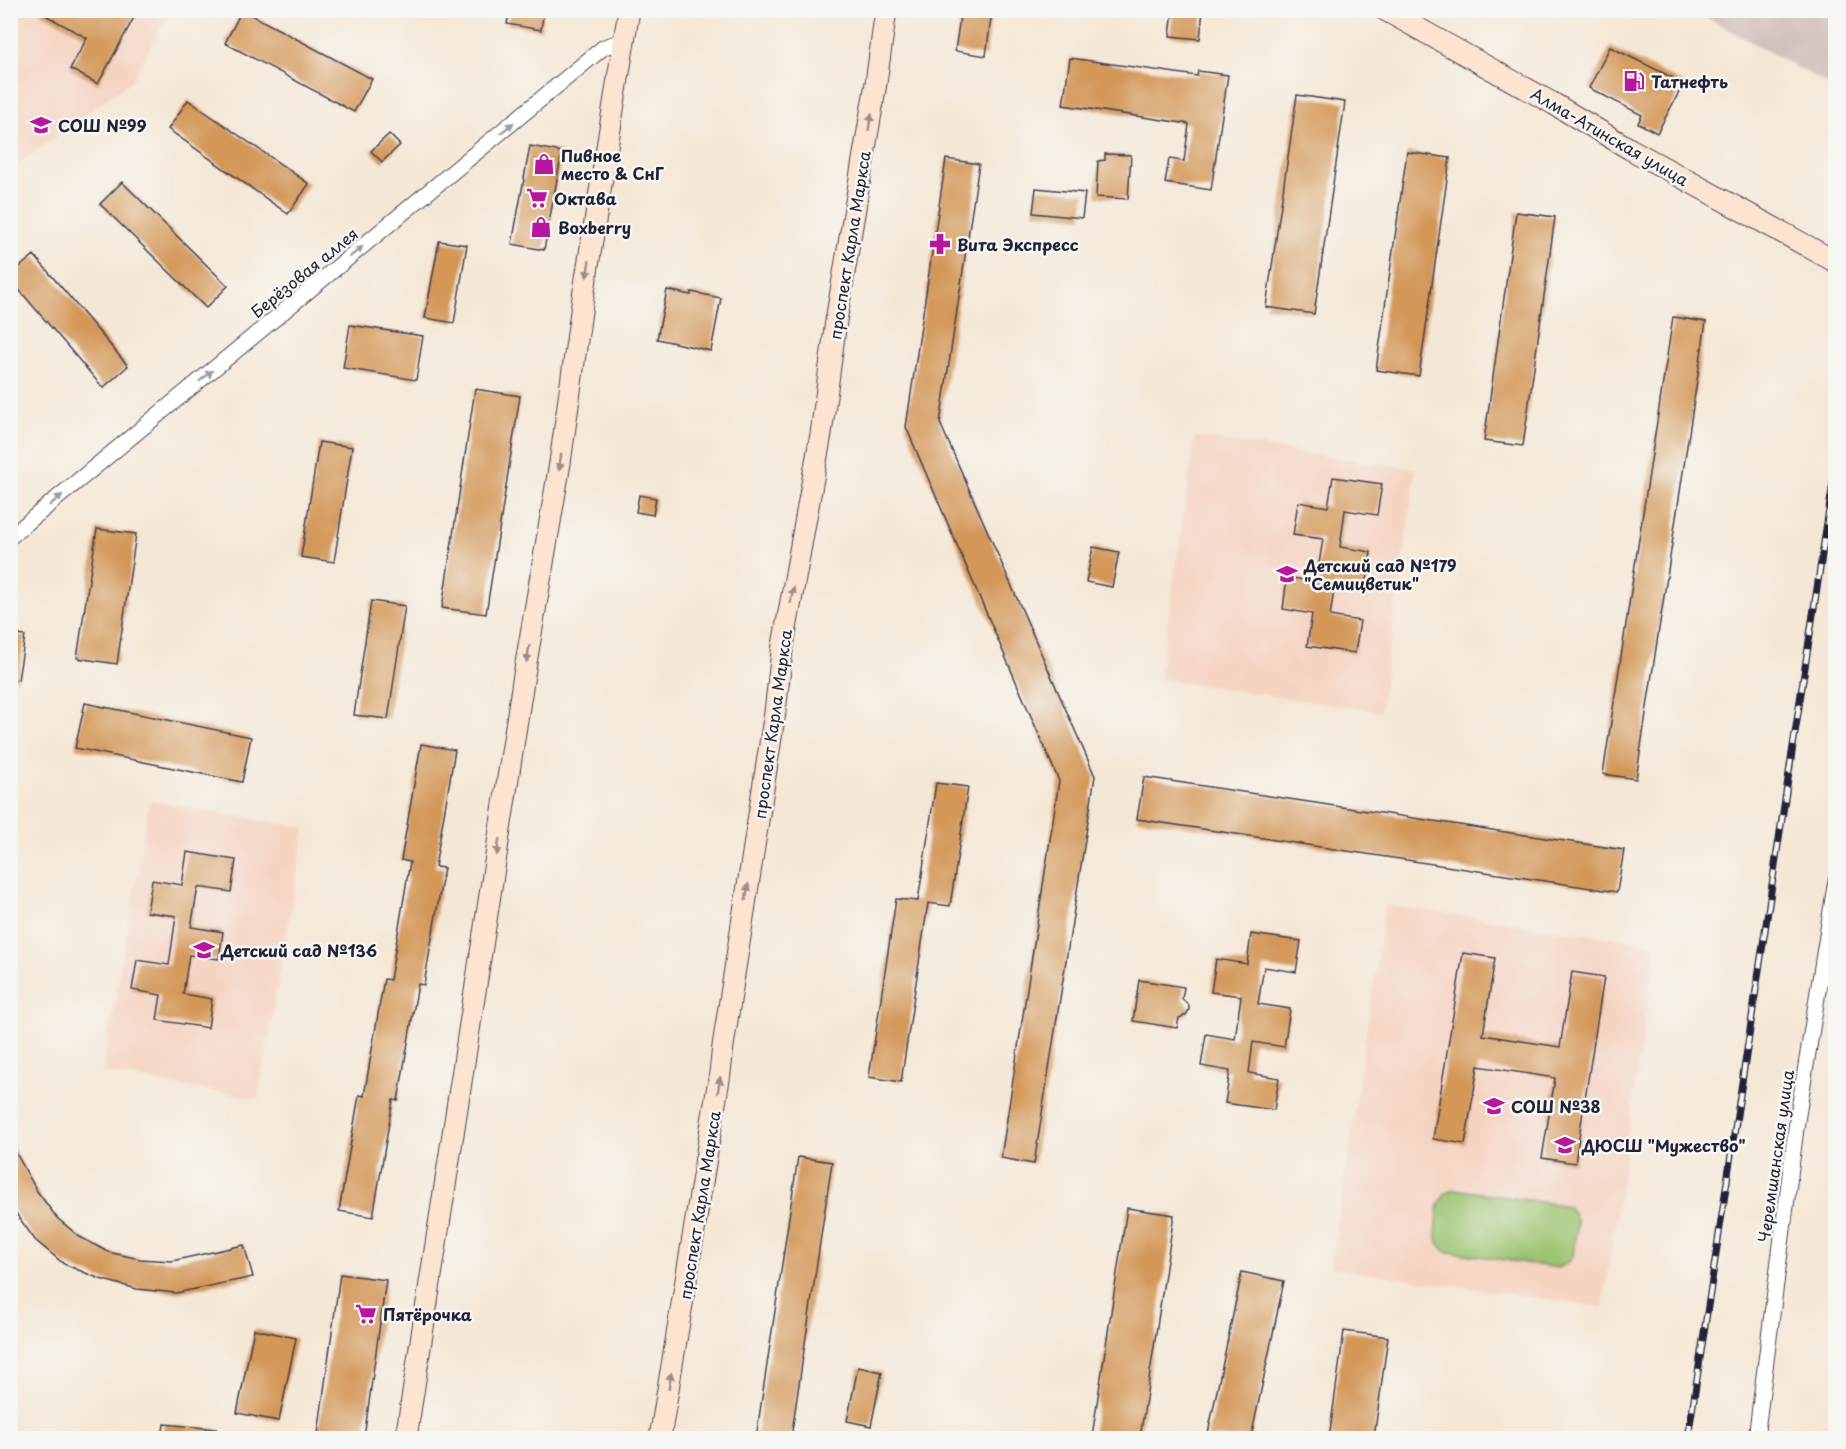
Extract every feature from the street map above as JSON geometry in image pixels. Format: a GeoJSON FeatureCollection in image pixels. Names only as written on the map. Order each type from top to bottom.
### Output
{"type":"FeatureCollection","features":[{"type":"Feature","properties":{"kind":"main road"},"geometry":{"type":"LineString","coordinates":[[406,1438],[520,705],[561,463],[597,211],[629,10]]}},
{"type":"Feature","properties":{"kind":"main road","name":"проспект Карла Маркса"},"geometry":{"type":"LineString","coordinates":[[660,1438],[720,1073],[775,712],[782,651],[821,434],[833,342],[886,10]]}},
{"type":"Feature","properties":{"kind":"main road","name":"Алма-Атинская улица"},"geometry":{"type":"LineString","coordinates":[[1385,10],[1630,149],[1836,262]]}},
{"type":"Feature","properties":{"kind":"street","name":"Берёзовая аллея"},"geometry":{"type":"LineString","coordinates":[[10,537],[604,47],[623,41]]}},
{"type":"Feature","properties":{"kind":"street","name":"Черемшанская улица"},"geometry":{"type":"LineString","coordinates":[[1756,1438],[1789,1180],[1836,880]]}},
{"type":"Feature","properties":{"kind":"shaded area","name":"СОШ №99"},"geometry":{"type":"Polygon","coordinates":[[[11,11],[171,11],[132,80],[11,170],[11,11]]]}},
{"type":"Feature","properties":{"kind":"shaded area"},"geometry":{"type":"Polygon","coordinates":[[[1695,11],[1835,11],[1835,91],[1829,85],[1695,11]]]}},
{"type":"Feature","properties":{"kind":"shaded area","name":"Детский сад №179 \"Семицветик\""},"geometry":{"type":"Polygon","coordinates":[[[1195,437],[1416,469],[1380,712],[1159,679],[1195,437]]]}},
{"type":"Feature","properties":{"kind":"shaded area","name":"Детский сад №136"},"geometry":{"type":"Polygon","coordinates":[[[150,801],[305,828],[258,1099],[102,1072],[150,801]]]}},
{"type":"Feature","properties":{"kind":"shaded area","name":"СОШ №38"},"geometry":{"type":"Polygon","coordinates":[[[1385,905],[1656,944],[1603,1307],[1331,1268],[1385,905]]]}},
{"type":"Feature","properties":{"kind":"green space"},"geometry":{"type":"Polygon","coordinates":[[[1454,1189],[1567,1206],[1574,1214],[1577,1224],[1573,1256],[1558,1268],[1445,1251],[1438,1243],[1436,1232],[1439,1204],[1445,1194],[1454,1189]]]}},
{"type":"Feature","properties":{"kind":"building"},"geometry":{"type":"Polygon","coordinates":[[[36,10],[138,10],[98,84],[70,69],[87,38],[36,10]]]}},
{"type":"Feature","properties":{"kind":"building"},"geometry":{"type":"Polygon","coordinates":[[[242,10],[372,79],[354,112],[225,43],[242,10]]]}},
{"type":"Feature","properties":{"kind":"building"},"geometry":{"type":"Polygon","coordinates":[[[510,10],[544,10],[541,30],[507,24],[510,10]]]}},
{"type":"Feature","properties":{"kind":"building"},"geometry":{"type":"Polygon","coordinates":[[[961,10],[992,10],[986,56],[955,51],[961,10]]]}},
{"type":"Feature","properties":{"kind":"building"},"geometry":{"type":"Polygon","coordinates":[[[1173,10],[1203,10],[1200,39],[1170,36],[1173,10]]]}},
{"type":"Feature","properties":{"kind":"building"},"geometry":{"type":"Polygon","coordinates":[[[1610,47],[1684,83],[1657,133],[1638,123],[1642,115],[1589,88],[1610,47]]]}},
{"type":"Feature","properties":{"kind":"building"},"geometry":{"type":"Polygon","coordinates":[[[1070,58],[1197,76],[1198,71],[1228,75],[1211,190],[1165,183],[1169,159],[1184,161],[1189,124],[1063,105],[1070,58]]]}},
{"type":"Feature","properties":{"kind":"building"},"geometry":{"type":"Polygon","coordinates":[[[1297,95],[1345,102],[1314,314],[1266,307],[1297,95]]]}},
{"type":"Feature","properties":{"kind":"building"},"geometry":{"type":"Polygon","coordinates":[[[188,100],[309,184],[288,214],[168,129],[188,100]]]}},
{"type":"Feature","properties":{"kind":"building"},"geometry":{"type":"Polygon","coordinates":[[[389,134],[400,145],[382,162],[371,151],[389,134]]]}},
{"type":"Feature","properties":{"kind":"building","name":"Октава"},"geometry":{"type":"Polygon","coordinates":[[[530,146],[562,152],[544,250],[512,244],[530,146]]]}},
{"type":"Feature","properties":{"kind":"building"},"geometry":{"type":"Polygon","coordinates":[[[1407,152],[1450,158],[1419,376],[1376,370],[1407,152]]]}},
{"type":"Feature","properties":{"kind":"building"},"geometry":{"type":"Polygon","coordinates":[[[1105,154],[1131,155],[1128,199],[1096,197],[1098,161],[1105,160],[1105,154]]]}},
{"type":"Feature","properties":{"kind":"building"},"geometry":{"type":"Polygon","coordinates":[[[946,159],[979,164],[940,423],[1095,776],[1034,1164],[1001,1158],[1059,781],[906,427],[946,159]]]}},
{"type":"Feature","properties":{"kind":"building"},"geometry":{"type":"Polygon","coordinates":[[[122,182],[228,286],[206,308],[100,204],[122,182]]]}},
{"type":"Feature","properties":{"kind":"building"},"geometry":{"type":"Polygon","coordinates":[[[1036,188],[1085,193],[1082,218],[1033,213],[1036,188]]]}},
{"type":"Feature","properties":{"kind":"building"},"geometry":{"type":"Polygon","coordinates":[[[1516,212],[1555,217],[1523,446],[1484,441],[1516,212]]]}},
{"type":"Feature","properties":{"kind":"building"},"geometry":{"type":"Polygon","coordinates":[[[439,241],[467,245],[454,323],[425,318],[439,241]]]}},
{"type":"Feature","properties":{"kind":"building"},"geometry":{"type":"Polygon","coordinates":[[[34,255],[128,366],[103,388],[10,279],[10,275],[34,255]]]}},
{"type":"Feature","properties":{"kind":"building"},"geometry":{"type":"Polygon","coordinates":[[[667,290],[721,298],[711,351],[657,339],[667,290]]]}},
{"type":"Feature","properties":{"kind":"building"},"geometry":{"type":"Polygon","coordinates":[[[1673,317],[1706,322],[1636,779],[1603,774],[1673,317]]]}},
{"type":"Feature","properties":{"kind":"building"},"geometry":{"type":"Polygon","coordinates":[[[350,325],[423,336],[416,380],[343,368],[350,325]]]}},
{"type":"Feature","properties":{"kind":"building"},"geometry":{"type":"Polygon","coordinates":[[[475,389],[520,396],[486,614],[442,608],[475,389]]]}},
{"type":"Feature","properties":{"kind":"building"},"geometry":{"type":"Polygon","coordinates":[[[319,442],[352,447],[334,562],[301,557],[319,442]]]}},
{"type":"Feature","properties":{"kind":"building"},"geometry":{"type":"Polygon","coordinates":[[[1333,477],[1382,484],[1377,515],[1345,510],[1340,547],[1371,552],[1366,589],[1335,585],[1330,616],[1360,621],[1355,653],[1307,646],[1312,614],[1283,609],[1287,577],[1316,582],[1323,539],[1293,535],[1298,502],[1328,507],[1333,477]]]}},
{"type":"Feature","properties":{"kind":"building"},"geometry":{"type":"Polygon","coordinates":[[[639,495],[656,498],[653,515],[636,512],[639,495]]]}},
{"type":"Feature","properties":{"kind":"building"},"geometry":{"type":"Polygon","coordinates":[[[97,529],[136,534],[117,664],[77,658],[97,529]]]}},
{"type":"Feature","properties":{"kind":"building"},"geometry":{"type":"Polygon","coordinates":[[[1093,547],[1119,552],[1112,587],[1086,582],[1093,547]]]}},
{"type":"Feature","properties":{"kind":"building"},"geometry":{"type":"Polygon","coordinates":[[[371,601],[405,606],[388,719],[354,715],[371,601]]]}},
{"type":"Feature","properties":{"kind":"building"},"geometry":{"type":"Polygon","coordinates":[[[10,634],[25,636],[18,680],[10,679],[10,634]]]}},
{"type":"Feature","properties":{"kind":"building"},"geometry":{"type":"Polygon","coordinates":[[[85,703],[251,737],[242,782],[75,748],[85,703]]]}},
{"type":"Feature","properties":{"kind":"building"},"geometry":{"type":"Polygon","coordinates":[[[421,744],[455,750],[435,867],[444,868],[424,985],[418,984],[398,1101],[393,1100],[373,1217],[339,1211],[359,1095],[364,1096],[384,979],[390,980],[410,862],[401,860],[421,744]]]}},
{"type":"Feature","properties":{"kind":"building"},"geometry":{"type":"Polygon","coordinates":[[[1144,777],[1624,850],[1617,892],[1137,819],[1144,777]]]}},
{"type":"Feature","properties":{"kind":"building"},"geometry":{"type":"Polygon","coordinates":[[[936,783],[968,787],[950,906],[928,903],[901,1082],[869,1077],[896,899],[918,901],[936,783]]]}},
{"type":"Feature","properties":{"kind":"building"},"geometry":{"type":"Polygon","coordinates":[[[187,852],[236,860],[231,892],[198,887],[191,927],[223,932],[219,959],[189,955],[183,994],[212,999],[208,1028],[157,1020],[161,995],[132,990],[137,960],[169,965],[176,916],[147,912],[152,880],[182,885],[187,852]]]}},
{"type":"Feature","properties":{"kind":"building"},"geometry":{"type":"Polygon","coordinates":[[[1251,934],[1301,941],[1296,972],[1264,967],[1258,1004],[1290,1009],[1284,1047],[1253,1042],[1249,1073],[1279,1078],[1274,1110],[1225,1103],[1230,1071],[1201,1066],[1206,1034],[1235,1039],[1241,996],[1211,992],[1216,959],[1247,964],[1251,934]]]}},
{"type":"Feature","properties":{"kind":"building"},"geometry":{"type":"Polygon","coordinates":[[[1463,953],[1495,958],[1483,1035],[1560,1047],[1572,972],[1604,977],[1575,1163],[1542,1158],[1555,1078],[1478,1066],[1465,1144],[1433,1139],[1463,953]]]}},
{"type":"Feature","properties":{"kind":"building"},"geometry":{"type":"Polygon","coordinates":[[[1139,980],[1184,987],[1182,999],[1189,1005],[1189,1010],[1186,1015],[1179,1018],[1177,1028],[1133,1021],[1139,980]]]}},
{"type":"Feature","properties":{"kind":"building"},"geometry":{"type":"Polygon","coordinates":[[[10,1142],[37,1191],[57,1218],[80,1237],[108,1252],[140,1259],[172,1261],[244,1245],[253,1277],[176,1293],[137,1289],[100,1279],[64,1264],[35,1240],[10,1205],[10,1142]]]}},
{"type":"Feature","properties":{"kind":"building"},"geometry":{"type":"Polygon","coordinates":[[[798,1157],[832,1162],[791,1438],[756,1438],[798,1157]]]}},
{"type":"Feature","properties":{"kind":"building"},"geometry":{"type":"Polygon","coordinates":[[[1127,1208],[1174,1215],[1140,1438],[1108,1438],[1092,1436],[1127,1208]]]}},
{"type":"Feature","properties":{"kind":"building"},"geometry":{"type":"Polygon","coordinates":[[[1242,1272],[1284,1281],[1251,1438],[1207,1438],[1242,1272]]]}},
{"type":"Feature","properties":{"kind":"building"},"geometry":{"type":"Polygon","coordinates":[[[340,1274],[386,1280],[364,1438],[318,1434],[340,1274]]]}},
{"type":"Feature","properties":{"kind":"building"},"geometry":{"type":"Polygon","coordinates":[[[254,1329],[296,1338],[279,1421],[237,1413],[254,1329]]]}},
{"type":"Feature","properties":{"kind":"building"},"geometry":{"type":"Polygon","coordinates":[[[1344,1331],[1388,1337],[1374,1438],[1329,1438],[1344,1331]]]}},
{"type":"Feature","properties":{"kind":"building"},"geometry":{"type":"Polygon","coordinates":[[[858,1367],[882,1372],[871,1426],[847,1421],[858,1367]]]}},
{"type":"Feature","properties":{"kind":"building"},"geometry":{"type":"Polygon","coordinates":[[[164,1424],[216,1429],[215,1438],[162,1438],[164,1424]]]}},
{"type":"Feature","properties":{"kind":"railway"},"geometry":{"type":"LineString","coordinates":[[1688,1438],[1836,463]]}},
{"type":"Feature","properties":{"kind":"place","name":"Татнефть"},"geometry":{"type":"Point","coordinates":[1634,81]}},
{"type":"Feature","properties":{"kind":"place","name":"СОШ №99"},"geometry":{"type":"Point","coordinates":[41,125]}},
{"type":"Feature","properties":{"kind":"place","name":"Пивное место & СнГ"},"geometry":{"type":"Point","coordinates":[544,164]}},
{"type":"Feature","properties":{"kind":"place","name":"Октава"},"geometry":{"type":"Point","coordinates":[537,198]}},
{"type":"Feature","properties":{"kind":"place","name":"Boxberry"},"geometry":{"type":"Point","coordinates":[541,227]}},
{"type":"Feature","properties":{"kind":"place","name":"Вита Экспресс"},"geometry":{"type":"Point","coordinates":[940,244]}},
{"type":"Feature","properties":{"kind":"place","name":"Детский сад №179 \"Семицветик\""},"geometry":{"type":"Point","coordinates":[1287,574]}},
{"type":"Feature","properties":{"kind":"place","name":"Детский сад №136"},"geometry":{"type":"Point","coordinates":[204,950]}},
{"type":"Feature","properties":{"kind":"place","name":"СОШ №38"},"geometry":{"type":"Point","coordinates":[1494,1106]}},
{"type":"Feature","properties":{"kind":"place","name":"ДЮСШ \"Мужество\""},"geometry":{"type":"Point","coordinates":[1565,1145]}},
{"type":"Feature","properties":{"kind":"place","name":"Пятёрочка"},"geometry":{"type":"Point","coordinates":[366,1314]}}]}
